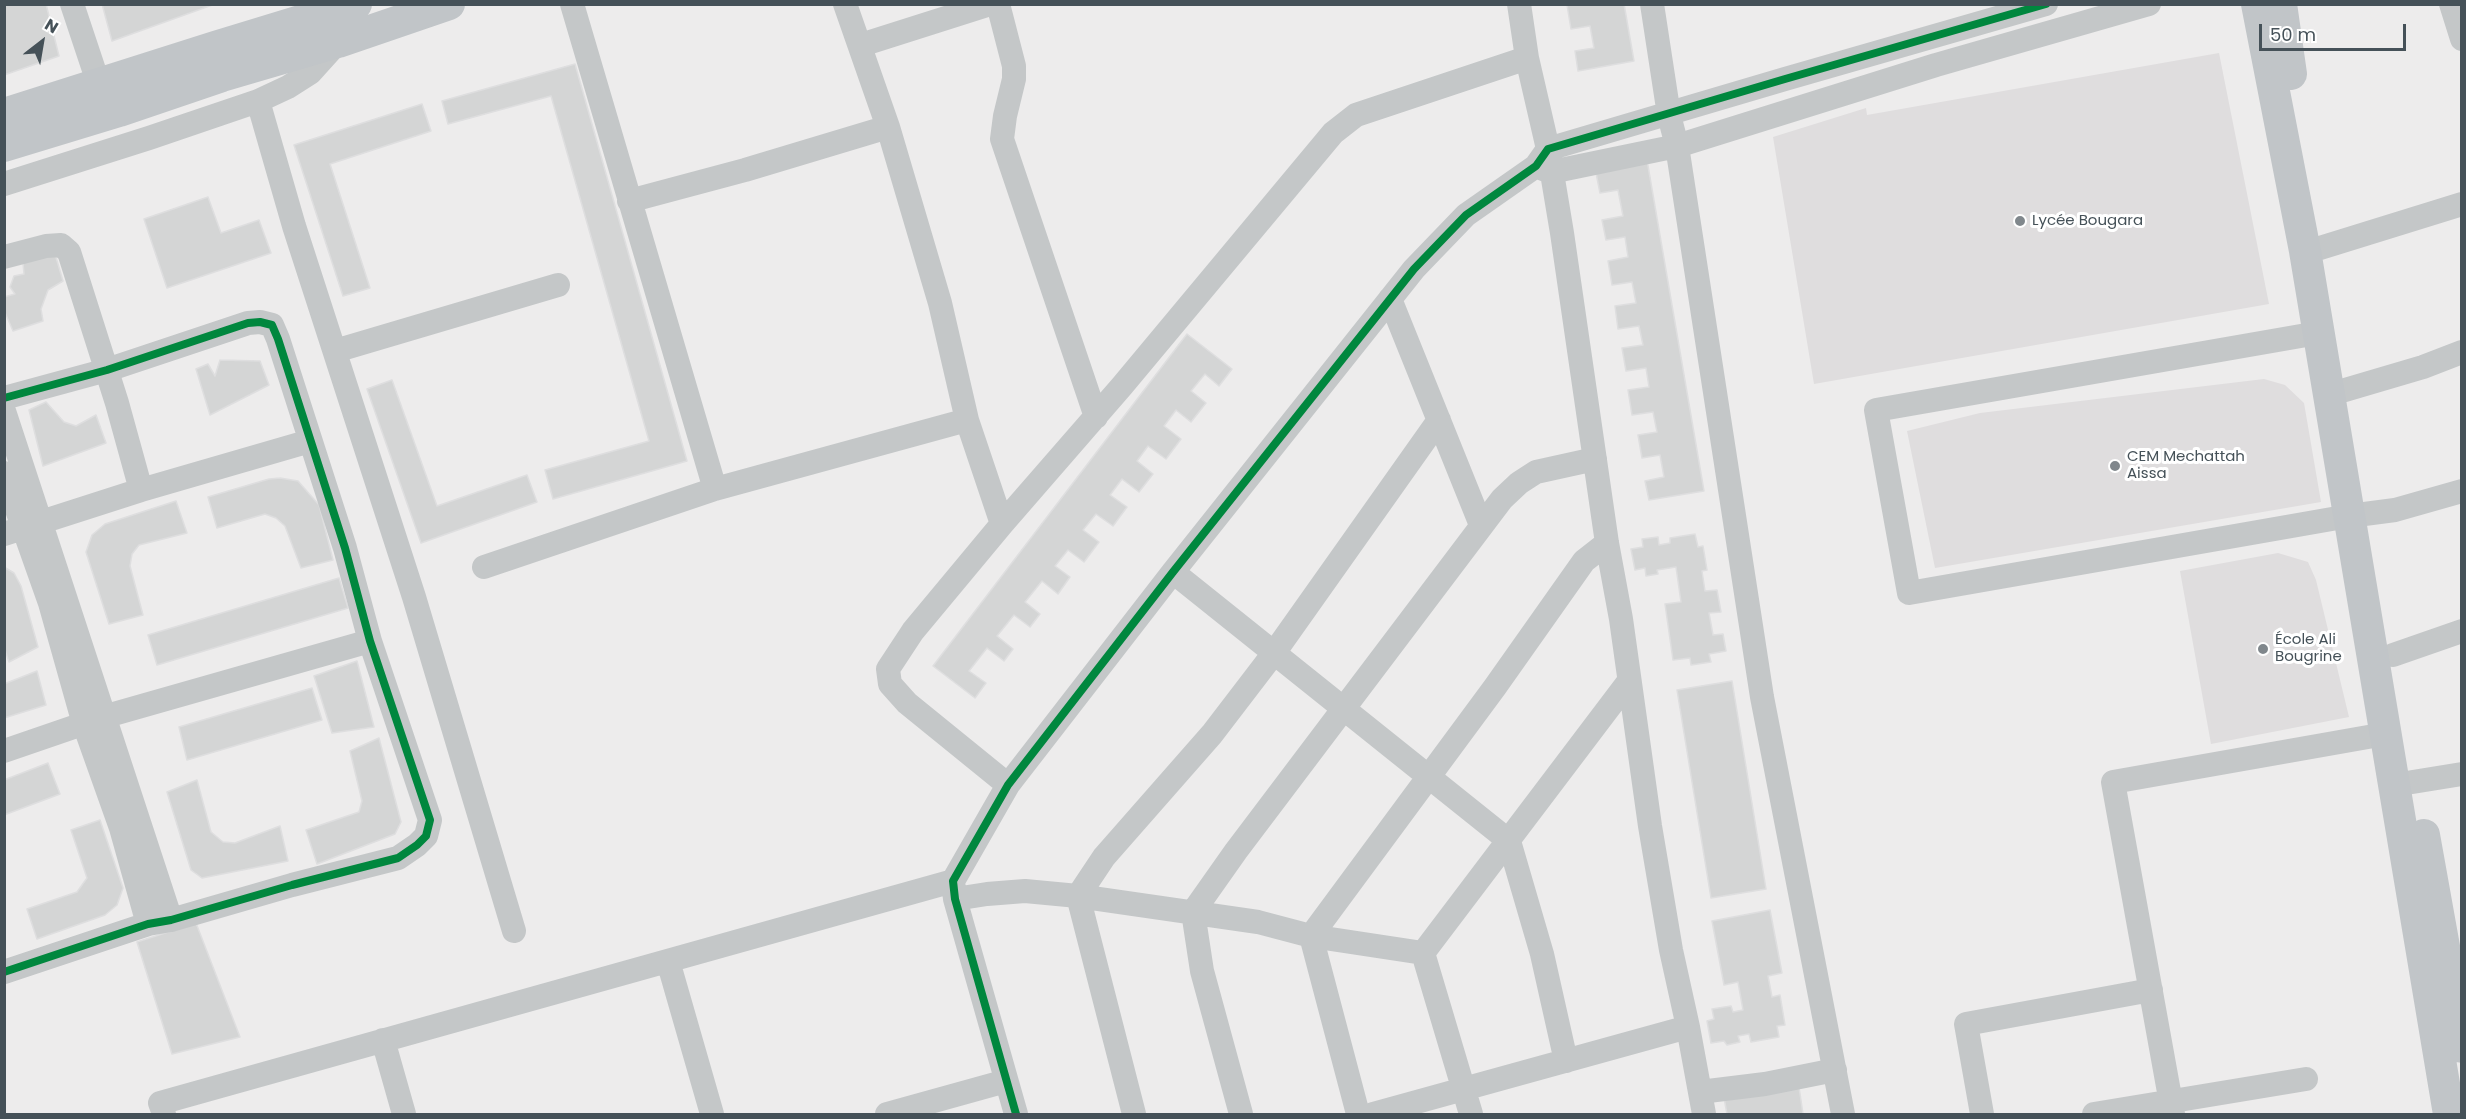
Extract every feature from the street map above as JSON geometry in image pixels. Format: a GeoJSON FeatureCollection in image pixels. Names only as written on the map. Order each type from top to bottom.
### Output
{"type":"FeatureCollection","features":[{"type":"Feature","properties":{"kind":"main road"},"geometry":{"type":"LineString","coordinates":[[4,114],[215,46],[356,4]]}},
{"type":"Feature","properties":{"kind":"main road"},"geometry":{"type":"LineString","coordinates":[[4,146],[119,111],[222,76],[338,42],[449,4]]}},
{"type":"Feature","properties":{"kind":"main road"},"geometry":{"type":"LineString","coordinates":[[2257,4],[2345,390],[2385,734],[2451,925],[2462,1047]]}},
{"type":"Feature","properties":{"kind":"main road"},"geometry":{"type":"LineString","coordinates":[[2281,4],[2312,250],[2319,333],[2393,656],[2404,784],[2452,1078],[2449,1114]]}},
{"type":"Feature","properties":{"kind":"street"},"geometry":{"type":"LineString","coordinates":[[72,4],[99,85]]}},
{"type":"Feature","properties":{"kind":"street"},"geometry":{"type":"LineString","coordinates":[[572,4],[715,489]]}},
{"type":"Feature","properties":{"kind":"street"},"geometry":{"type":"LineString","coordinates":[[845,4],[888,127],[940,303],[967,420],[1002,524]]}},
{"type":"Feature","properties":{"kind":"street"},"geometry":{"type":"LineString","coordinates":[[861,45],[990,4]]}},
{"type":"Feature","properties":{"kind":"street"},"geometry":{"type":"LineString","coordinates":[[998,4],[1014,66],[1014,79],[1002,139],[1096,417]]}},
{"type":"Feature","properties":{"kind":"street"},"geometry":{"type":"LineString","coordinates":[[1519,4],[1621,619],[1650,826],[1671,950],[1702,1103],[1765,1084],[1836,1070]]}},
{"type":"Feature","properties":{"kind":"street"},"geometry":{"type":"LineString","coordinates":[[1652,4],[1669,115],[1677,146],[1762,697],[1843,1114]]}},
{"type":"Feature","properties":{"kind":"street"},"geometry":{"type":"LineString","coordinates":[[1016,1114],[954,890],[1008,786],[1173,572],[1390,299],[1466,215],[1545,162],[1669,115],[2046,4]]}},
{"type":"Feature","properties":{"kind":"street"},"geometry":{"type":"LineString","coordinates":[[1545,162],[1677,146],[1936,65],[2149,4]]}},
{"type":"Feature","properties":{"kind":"street"},"geometry":{"type":"LineString","coordinates":[[2451,4],[2462,39]]}},
{"type":"Feature","properties":{"kind":"street"},"geometry":{"type":"LineString","coordinates":[[4,184],[149,138],[258,100],[288,87],[310,73],[338,42]]}},
{"type":"Feature","properties":{"kind":"street"},"geometry":{"type":"LineString","coordinates":[[1008,786],[907,704],[890,684],[888,669],[913,631],[1002,524],[1096,417],[1333,133],[1356,115],[1527,58]]}},
{"type":"Feature","properties":{"kind":"street"},"geometry":{"type":"LineString","coordinates":[[258,100],[294,226],[417,608],[514,931]]}},
{"type":"Feature","properties":{"kind":"street"},"geometry":{"type":"LineString","coordinates":[[629,201],[745,170],[888,127]]}},
{"type":"Feature","properties":{"kind":"street"},"geometry":{"type":"LineString","coordinates":[[2312,250],[2462,204]]}},
{"type":"Feature","properties":{"kind":"street"},"geometry":{"type":"LineString","coordinates":[[4,257],[46,246],[61,246],[69,252],[107,370],[141,490]]}},
{"type":"Feature","properties":{"kind":"street"},"geometry":{"type":"LineString","coordinates":[[335,351],[558,285]]}},
{"type":"Feature","properties":{"kind":"street"},"geometry":{"type":"LineString","coordinates":[[1390,299],[1481,525]]}},
{"type":"Feature","properties":{"kind":"street"},"geometry":{"type":"LineString","coordinates":[[4,398],[107,370],[248,323],[260,321],[272,325],[345,548],[370,641],[430,820],[426,836],[398,858],[159,922],[4,972]]}},
{"type":"Feature","properties":{"kind":"street"},"geometry":{"type":"LineString","coordinates":[[2319,333],[1876,410],[1909,593],[2395,510],[2462,491]]}},
{"type":"Feature","properties":{"kind":"street"},"geometry":{"type":"LineString","coordinates":[[2345,390],[2422,367],[2462,352]]}},
{"type":"Feature","properties":{"kind":"street"},"geometry":{"type":"LineString","coordinates":[[4,411],[22,528]]}},
{"type":"Feature","properties":{"kind":"street"},"geometry":{"type":"LineString","coordinates":[[484,567],[715,489],[967,420]]}},
{"type":"Feature","properties":{"kind":"street"},"geometry":{"type":"LineString","coordinates":[[1134,1114],[1078,896],[1104,857],[1212,734],[1274,653],[1438,420]]}},
{"type":"Feature","properties":{"kind":"street"},"geometry":{"type":"LineString","coordinates":[[22,528],[141,490],[310,441]]}},
{"type":"Feature","properties":{"kind":"street"},"geometry":{"type":"LineString","coordinates":[[1241,1114],[1202,970],[1193,912],[1236,851],[1502,499],[1519,483],[1536,472],[1595,459]]}},
{"type":"Feature","properties":{"kind":"street"},"geometry":{"type":"LineString","coordinates":[[4,473],[22,528],[94,721],[121,828],[159,922]]}},
{"type":"Feature","properties":{"kind":"street"},"geometry":{"type":"LineString","coordinates":[[1311,936],[1495,687],[1584,561],[1607,543]]}},
{"type":"Feature","properties":{"kind":"street"},"geometry":{"type":"LineString","coordinates":[[1173,572],[1509,841],[1542,954],[1566,1061]]}},
{"type":"Feature","properties":{"kind":"street"},"geometry":{"type":"LineString","coordinates":[[2393,656],[2462,631]]}},
{"type":"Feature","properties":{"kind":"street"},"geometry":{"type":"LineString","coordinates":[[4,751],[94,721],[370,641]]}},
{"type":"Feature","properties":{"kind":"street"},"geometry":{"type":"LineString","coordinates":[[1423,953],[1629,681]]}},
{"type":"Feature","properties":{"kind":"street"},"geometry":{"type":"LineString","coordinates":[[2172,1108],[2113,782],[2385,734]]}},
{"type":"Feature","properties":{"kind":"street"},"geometry":{"type":"LineString","coordinates":[[2404,784],[2462,774]]}},
{"type":"Feature","properties":{"kind":"street"},"geometry":{"type":"LineString","coordinates":[[164,1114],[160,1103],[668,961],[954,890],[987,894],[1025,891],[1078,896],[1258,922],[1311,936],[1423,953]]}},
{"type":"Feature","properties":{"kind":"street"},"geometry":{"type":"LineString","coordinates":[[1311,936],[1358,1114]]}},
{"type":"Feature","properties":{"kind":"street"},"geometry":{"type":"LineString","coordinates":[[1423,953],[1471,1114]]}},
{"type":"Feature","properties":{"kind":"street"},"geometry":{"type":"LineString","coordinates":[[668,961],[712,1114]]}},
{"type":"Feature","properties":{"kind":"street"},"geometry":{"type":"LineString","coordinates":[[1982,1114],[1966,1024],[2151,990]]}},
{"type":"Feature","properties":{"kind":"street"},"geometry":{"type":"LineString","coordinates":[[1373,1114],[1688,1027]]}},
{"type":"Feature","properties":{"kind":"street"},"geometry":{"type":"LineString","coordinates":[[383,1040],[404,1114]]}},
{"type":"Feature","properties":{"kind":"street"},"geometry":{"type":"LineString","coordinates":[[2094,1114],[2172,1108],[2306,1079]]}},
{"type":"Feature","properties":{"kind":"street"},"geometry":{"type":"LineString","coordinates":[[887,1114],[1006,1081]]}},
{"type":"Feature","properties":{"kind":"shaded area","name":"Lycée Bougara"},"geometry":{"type":"Polygon","coordinates":[[[2219,53],[2269,304],[1814,384],[1773,137],[1866,108],[1867,115],[2219,53]]]}},
{"type":"Feature","properties":{"kind":"shaded area","name":"CEM Mechattah Aissa"},"geometry":{"type":"Polygon","coordinates":[[[2264,379],[2285,385],[2304,403],[2321,502],[1935,568],[1907,431],[1980,413],[2264,379]]]}},
{"type":"Feature","properties":{"kind":"shaded area","name":"École Ali Bougrine"},"geometry":{"type":"Polygon","coordinates":[[[2278,553],[2308,562],[2316,580],[2349,717],[2211,744],[2180,571],[2278,553]]]}},
{"type":"Feature","properties":{"kind":"building"},"geometry":{"type":"Polygon","coordinates":[[[4,4],[46,4],[59,56],[4,75],[4,4]]]}},
{"type":"Feature","properties":{"kind":"building"},"geometry":{"type":"Polygon","coordinates":[[[102,4],[215,4],[112,41],[102,4]]]}},
{"type":"Feature","properties":{"kind":"building"},"geometry":{"type":"Polygon","coordinates":[[[1624,4],[1634,61],[1578,71],[1575,51],[1594,48],[1590,26],[1571,29],[1567,5],[1624,4]]]}},
{"type":"Feature","properties":{"kind":"building"},"geometry":{"type":"Polygon","coordinates":[[[575,64],[687,461],[553,499],[545,470],[649,441],[551,96],[448,124],[442,101],[575,64]]]}},
{"type":"Feature","properties":{"kind":"building"},"geometry":{"type":"Polygon","coordinates":[[[422,104],[431,131],[330,164],[370,288],[343,296],[294,145],[422,104]]]}},
{"type":"Feature","properties":{"kind":"building"},"geometry":{"type":"Polygon","coordinates":[[[1647,160],[1704,491],[1649,500],[1645,481],[1664,477],[1660,455],[1642,458],[1638,435],[1657,432],[1653,412],[1632,415],[1628,390],[1649,387],[1646,368],[1626,371],[1622,348],[1643,345],[1639,326],[1618,329],[1615,306],[1636,303],[1632,282],[1612,285],[1608,261],[1628,257],[1625,237],[1606,240],[1602,220],[1623,216],[1618,190],[1600,193],[1595,168],[1647,160]]]}},
{"type":"Feature","properties":{"kind":"building"},"geometry":{"type":"Polygon","coordinates":[[[208,197],[221,233],[259,220],[271,253],[167,288],[144,219],[208,197]]]}},
{"type":"Feature","properties":{"kind":"building"},"geometry":{"type":"Polygon","coordinates":[[[55,254],[63,281],[48,290],[41,309],[43,321],[13,331],[4,310],[4,297],[15,294],[10,287],[14,276],[24,274],[23,263],[55,254]]]}},
{"type":"Feature","properties":{"kind":"building"},"geometry":{"type":"Polygon","coordinates":[[[1187,334],[1232,369],[1219,386],[1205,374],[1191,391],[1206,403],[1191,422],[1176,410],[1164,426],[1181,439],[1166,459],[1148,446],[1137,461],[1153,474],[1139,492],[1122,479],[1110,495],[1127,507],[1113,526],[1096,514],[1083,530],[1099,542],[1084,562],[1068,550],[1055,566],[1070,577],[1058,594],[1042,581],[1025,602],[1040,614],[1030,627],[1014,615],[997,636],[1013,649],[1004,661],[987,648],[969,671],[986,683],[975,698],[933,666],[1187,334]]]}},
{"type":"Feature","properties":{"kind":"building"},"geometry":{"type":"Polygon","coordinates":[[[220,360],[260,361],[269,385],[210,415],[196,369],[208,364],[215,376],[220,360]]]}},
{"type":"Feature","properties":{"kind":"building"},"geometry":{"type":"Polygon","coordinates":[[[392,380],[437,506],[527,475],[537,502],[421,543],[367,389],[392,380]]]}},
{"type":"Feature","properties":{"kind":"building"},"geometry":{"type":"Polygon","coordinates":[[[46,402],[64,422],[76,426],[96,415],[106,443],[43,466],[29,410],[46,402]]]}},
{"type":"Feature","properties":{"kind":"building"},"geometry":{"type":"Polygon","coordinates":[[[269,479],[298,481],[319,505],[333,560],[301,568],[285,526],[276,518],[265,514],[217,528],[208,497],[269,479]]]}},
{"type":"Feature","properties":{"kind":"building"},"geometry":{"type":"Polygon","coordinates":[[[176,501],[187,533],[139,545],[132,554],[130,566],[143,615],[109,624],[86,552],[92,535],[105,524],[176,501]]]}},
{"type":"Feature","properties":{"kind":"building"},"geometry":{"type":"Polygon","coordinates":[[[1695,534],[1698,547],[1703,546],[1707,570],[1702,571],[1705,591],[1717,590],[1721,612],[1709,613],[1713,635],[1723,634],[1726,651],[1709,654],[1711,662],[1691,665],[1690,658],[1673,660],[1665,604],[1681,602],[1676,567],[1657,570],[1658,574],[1646,576],[1645,568],[1635,570],[1631,549],[1643,547],[1642,539],[1658,537],[1659,545],[1670,543],[1670,538],[1695,534]]]}},
{"type":"Feature","properties":{"kind":"building"},"geometry":{"type":"Polygon","coordinates":[[[4,567],[14,573],[21,586],[38,647],[9,662],[4,647],[4,567]]]}},
{"type":"Feature","properties":{"kind":"building"},"geometry":{"type":"Polygon","coordinates":[[[339,578],[348,608],[157,665],[148,635],[339,578]]]}},
{"type":"Feature","properties":{"kind":"building"},"geometry":{"type":"Polygon","coordinates":[[[357,661],[374,727],[332,733],[314,676],[357,661]]]}},
{"type":"Feature","properties":{"kind":"building"},"geometry":{"type":"Polygon","coordinates":[[[37,671],[46,705],[4,718],[4,684],[37,671]]]}},
{"type":"Feature","properties":{"kind":"building"},"geometry":{"type":"Polygon","coordinates":[[[1732,681],[1766,889],[1711,898],[1677,690],[1732,681]]]}},
{"type":"Feature","properties":{"kind":"building"},"geometry":{"type":"Polygon","coordinates":[[[312,688],[322,720],[187,760],[179,727],[312,688]]]}},
{"type":"Feature","properties":{"kind":"building"},"geometry":{"type":"Polygon","coordinates":[[[379,738],[401,822],[395,834],[317,864],[306,830],[359,812],[362,801],[350,751],[379,738]]]}},
{"type":"Feature","properties":{"kind":"building"},"geometry":{"type":"Polygon","coordinates":[[[48,763],[60,794],[4,815],[4,780],[48,763]]]}},
{"type":"Feature","properties":{"kind":"building"},"geometry":{"type":"Polygon","coordinates":[[[197,780],[211,832],[223,842],[235,843],[280,826],[288,861],[202,878],[191,870],[167,792],[197,780]]]}},
{"type":"Feature","properties":{"kind":"building"},"geometry":{"type":"Polygon","coordinates":[[[100,820],[123,888],[117,905],[105,915],[37,939],[27,909],[77,892],[87,878],[71,830],[100,820]]]}},
{"type":"Feature","properties":{"kind":"building"},"geometry":{"type":"Polygon","coordinates":[[[1770,910],[1782,973],[1768,976],[1772,997],[1780,995],[1785,1025],[1777,1026],[1779,1037],[1751,1042],[1749,1034],[1738,1036],[1740,1042],[1727,1045],[1724,1041],[1711,1043],[1707,1021],[1714,1019],[1712,1009],[1731,1006],[1733,1012],[1743,1010],[1738,982],[1724,985],[1712,921],[1770,910]]]}},
{"type":"Feature","properties":{"kind":"building"},"geometry":{"type":"Polygon","coordinates":[[[196,923],[240,1037],[172,1054],[137,942],[196,923]]]}},
{"type":"Feature","properties":{"kind":"building"},"geometry":{"type":"Polygon","coordinates":[[[1799,1087],[1803,1114],[1727,1114],[1724,1098],[1799,1087]]]}},
{"type":"Feature","properties":{"kind":"cycle path"},"geometry":{"type":"LineString","coordinates":[[1016,1114],[955,899],[953,881],[1008,785],[1173,572],[1414,269],[1466,215],[1536,166],[1548,149],[2046,4]]}},
{"type":"Feature","properties":{"kind":"cycle path"},"geometry":{"type":"LineString","coordinates":[[4,398],[107,370],[248,323],[260,322],[272,325],[345,548],[370,641],[430,820],[426,836],[398,858],[292,885],[171,920],[148,924],[4,972]]}},
{"type":"Feature","properties":{"kind":"place","name":"Lycée Bougara"},"geometry":{"type":"Point","coordinates":[2020,221]}},
{"type":"Feature","properties":{"kind":"place","name":"CEM Mechattah Aissa"},"geometry":{"type":"Point","coordinates":[2115,466]}},
{"type":"Feature","properties":{"kind":"place","name":"École Ali Bougrine"},"geometry":{"type":"Point","coordinates":[2263,649]}}]}
